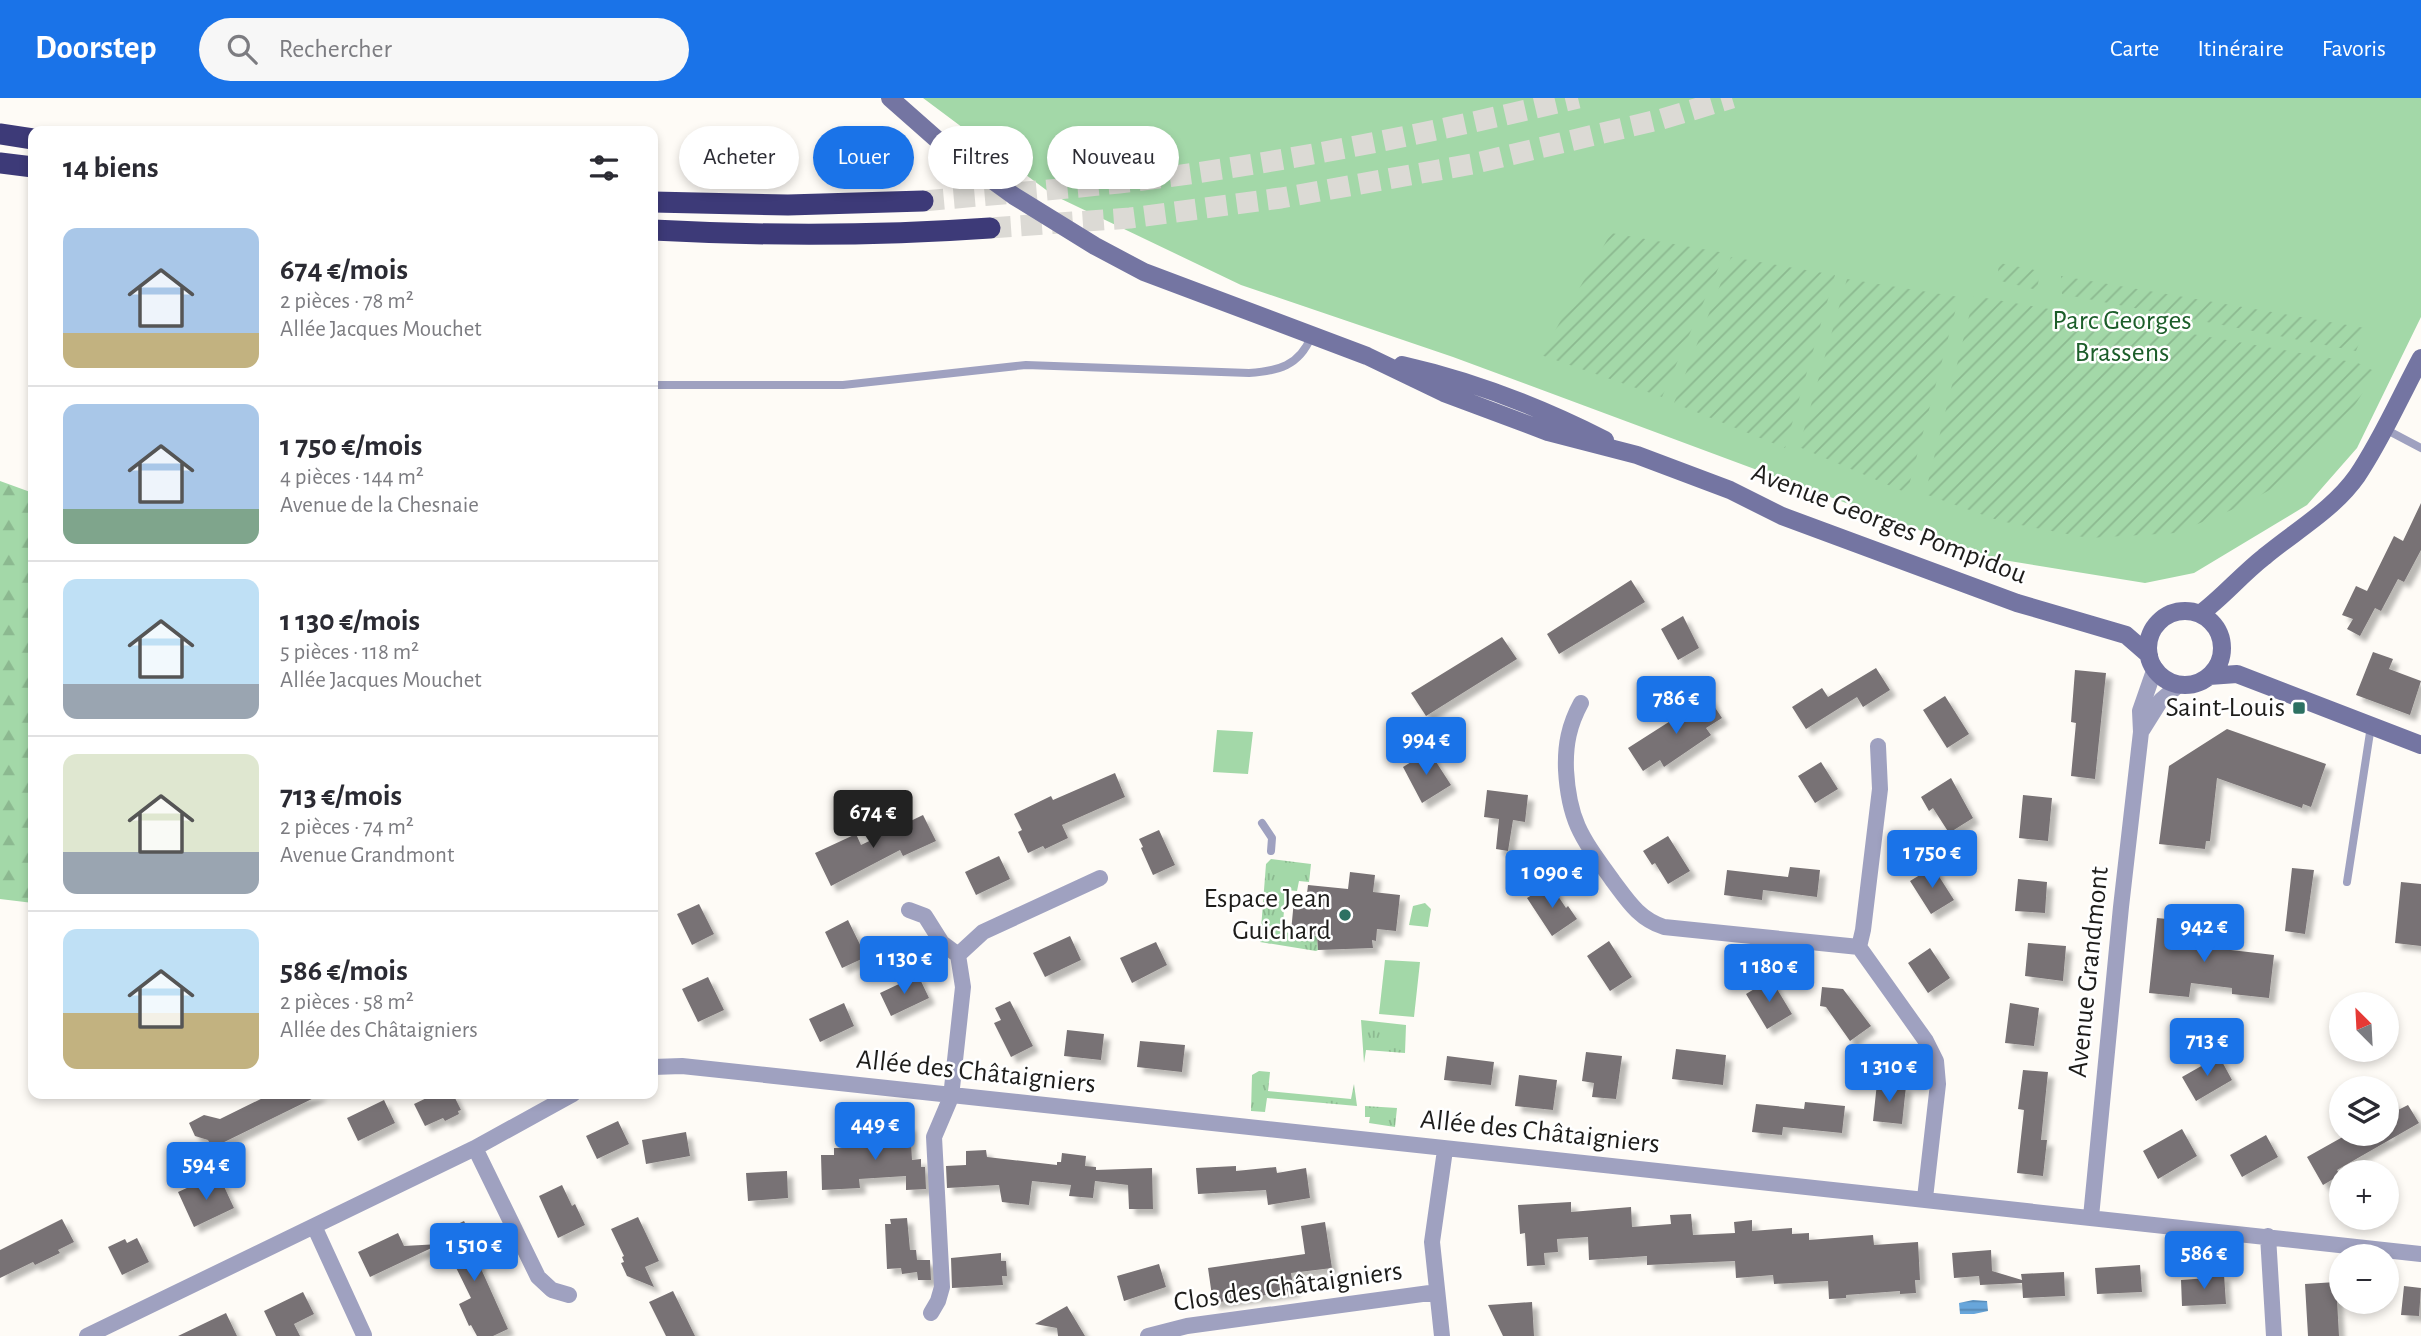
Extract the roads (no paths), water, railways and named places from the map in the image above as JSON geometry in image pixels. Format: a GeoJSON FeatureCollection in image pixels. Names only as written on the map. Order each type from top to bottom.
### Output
{"type":"FeatureCollection","features":[{"type":"Feature","properties":{"kind":"highway"},"geometry":{"type":"LineString","coordinates":[[0,134],[28,138]]}},
{"type":"Feature","properties":{"kind":"highway"},"geometry":{"type":"LineString","coordinates":[[0,163],[28,166]]}},
{"type":"Feature","properties":{"kind":"highway"},"geometry":{"type":"LineString","coordinates":[[658,202],[788,205],[923,201]]}},
{"type":"Feature","properties":{"kind":"highway"},"geometry":{"type":"LineString","coordinates":[[658,230],[873,234],[990,228]]}},
{"type":"Feature","properties":{"kind":"street","name":"Avenue Georges Pompidou"},"geometry":{"type":"LineString","coordinates":[[890,98],[941,143],[1014,196],[1095,246],[1144,272],[1367,356],[1452,376],[1556,415],[1637,455],[1730,490],[1782,516],[2017,603],[2126,635],[2168,680],[2180,684]]}},
{"type":"Feature","properties":{"kind":"street"},"geometry":{"type":"LineString","coordinates":[[2200,614],[2222,597],[2261,559],[2310,523],[2356,477],[2385,429],[2421,358]]}},
{"type":"Feature","properties":{"kind":"street"},"geometry":{"type":"LineString","coordinates":[[2216,628],[2222,597]]}},
{"type":"Feature","properties":{"kind":"street"},"geometry":{"type":"LineString","coordinates":[[2126,635],[2156,625],[2176,612],[2185,611],[2200,614],[2216,628],[2221,638],[2222,650],[2216,668],[2208,676],[2193,683],[2180,684]]}},
{"type":"Feature","properties":{"kind":"street"},"geometry":{"type":"LineString","coordinates":[[2152,661],[2149,642],[2156,625]]}},
{"type":"Feature","properties":{"kind":"street"},"geometry":{"type":"LineString","coordinates":[[2222,650],[2237,674]]}},
{"type":"Feature","properties":{"kind":"street","name":"Avenue Grandmont"},"geometry":{"type":"LineString","coordinates":[[2091,1217],[2141,732],[2140,711],[2152,661]]}},
{"type":"Feature","properties":{"kind":"street"},"geometry":{"type":"LineString","coordinates":[[2208,676],[2237,674],[2421,745]]}},
{"type":"Feature","properties":{"kind":"street","name":"Avenue Grandmont"},"geometry":{"type":"LineString","coordinates":[[2141,732],[2161,700],[2180,684]]}},
{"type":"Feature","properties":{"kind":"street"},"geometry":{"type":"LineString","coordinates":[[1581,703],[1571,724],[1565,749],[1571,810],[1585,841],[1639,913],[1664,927],[1859,947],[1926,1041],[1936,1061],[1938,1084],[1925,1198]]}},
{"type":"Feature","properties":{"kind":"street"},"geometry":{"type":"LineString","coordinates":[[1859,947],[1864,930],[1880,789],[1878,746]]}},
{"type":"Feature","properties":{"kind":"street"},"geometry":{"type":"LineString","coordinates":[[958,955],[983,932],[1100,878]]}},
{"type":"Feature","properties":{"kind":"street"},"geometry":{"type":"LineString","coordinates":[[909,910],[925,916],[942,943],[958,955],[963,986],[951,1097],[934,1137],[942,1287],[931,1313]]}},
{"type":"Feature","properties":{"kind":"street","name":"Allée des Châtaigniers"},"geometry":{"type":"LineString","coordinates":[[658,1067],[682,1066],[1243,1129],[1699,1173],[2421,1254]]}},
{"type":"Feature","properties":{"kind":"street"},"geometry":{"type":"LineString","coordinates":[[87,1336],[475,1148],[563,1099]]}},
{"type":"Feature","properties":{"kind":"street"},"geometry":{"type":"LineString","coordinates":[[475,1148],[538,1277],[551,1290],[569,1295]]}},
{"type":"Feature","properties":{"kind":"street"},"geometry":{"type":"LineString","coordinates":[[1442,1336],[1432,1242],[1445,1150]]}},
{"type":"Feature","properties":{"kind":"street"},"geometry":{"type":"LineString","coordinates":[[314,1226],[364,1335]]}},
{"type":"Feature","properties":{"kind":"street"},"geometry":{"type":"LineString","coordinates":[[2268,1236],[2274,1336]]}},
{"type":"Feature","properties":{"kind":"street","name":"Clos des Châtaigniers"},"geometry":{"type":"LineString","coordinates":[[1148,1336],[1187,1326],[1437,1292]]}},
{"type":"Feature","properties":{"kind":"lane"},"geometry":{"type":"LineString","coordinates":[[658,385],[843,385],[1026,365],[1249,373],[1272,371],[1287,365],[1297,359],[1311,337]]}},
{"type":"Feature","properties":{"kind":"lane"},"geometry":{"type":"LineString","coordinates":[[2385,429],[2421,448]]}},
{"type":"Feature","properties":{"kind":"lane"},"geometry":{"type":"LineString","coordinates":[[2347,882],[2371,726]]}},
{"type":"Feature","properties":{"kind":"lane"},"geometry":{"type":"LineString","coordinates":[[1262,824],[1272,838],[1271,852]]}},
{"type":"Feature","properties":{"kind":"water"},"geometry":{"type":"Polygon","coordinates":[[[1987,1301],[1988,1311],[1960,1314],[1959,1303],[1987,1301]]]}},
{"type":"Feature","properties":{"kind":"tunnel"},"geometry":{"type":"LineString","coordinates":[[923,201],[1119,183],[1292,158],[1578,98]]}},
{"type":"Feature","properties":{"kind":"tunnel"},"geometry":{"type":"LineString","coordinates":[[990,228],[1130,218],[1281,198],[1472,164],[1662,119],[1732,98]]}},
{"type":"Feature","properties":{"kind":"place","name":"Saint-Louis"},"geometry":{"type":"Point","coordinates":[2299,708]}},
{"type":"Feature","properties":{"kind":"place","name":"Espace Jean Guichard"},"geometry":{"type":"Point","coordinates":[1345,915]}},
{"type":"Feature","properties":{"kind":"park label","name":"Parc Georges Brassens"},"geometry":{"type":"Point","coordinates":[2122,337]}}]}
